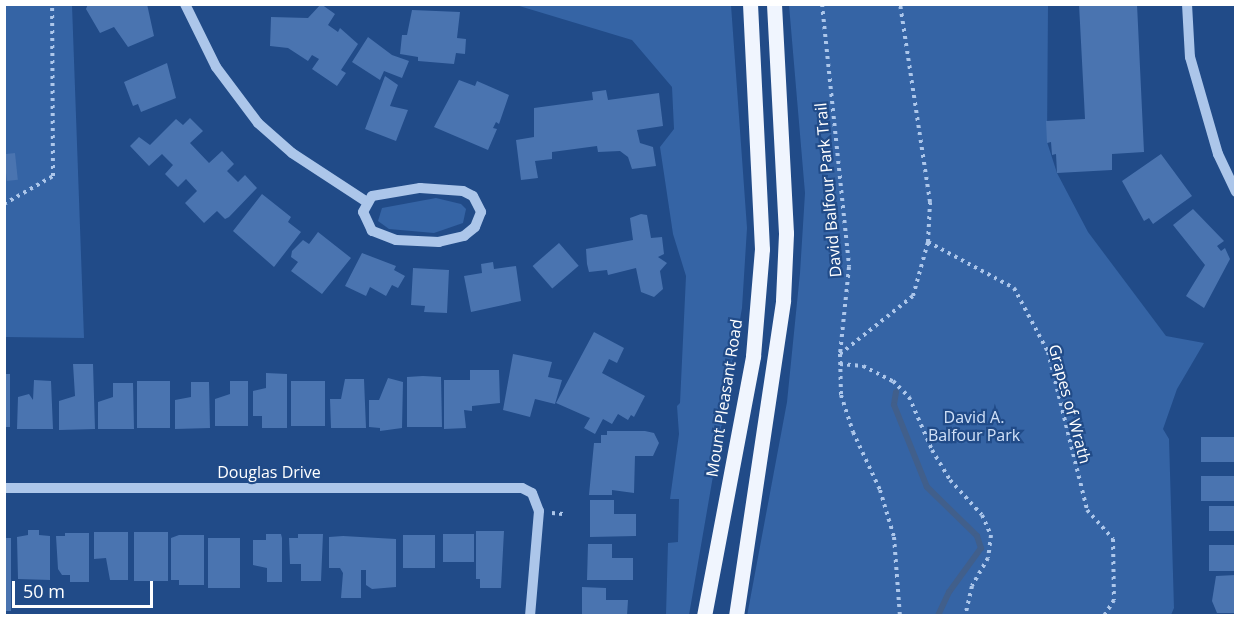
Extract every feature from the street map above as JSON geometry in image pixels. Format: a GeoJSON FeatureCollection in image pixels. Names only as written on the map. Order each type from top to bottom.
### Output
{"type":"FeatureCollection","features":[{"type":"Feature","properties":{"kind":"main road","name":"Mount Pleasant Road"},"geometry":{"type":"LineString","coordinates":[[704,615],[753,356],[762,249],[750,4]]}},
{"type":"Feature","properties":{"kind":"main road"},"geometry":{"type":"LineString","coordinates":[[736,615],[783,300],[786,233],[774,4]]}},
{"type":"Feature","properties":{"kind":"street"},"geometry":{"type":"LineString","coordinates":[[185,4],[216,67],[258,123],[292,153],[367,202]]}},
{"type":"Feature","properties":{"kind":"street"},"geometry":{"type":"LineString","coordinates":[[1187,4],[1190,57],[1218,154],[1236,192]]}},
{"type":"Feature","properties":{"kind":"street"},"geometry":{"type":"LineString","coordinates":[[449,189],[473,196],[481,212],[475,227],[454,240],[396,240],[372,231],[363,212],[367,202],[382,192],[449,189]]}},
{"type":"Feature","properties":{"kind":"street","name":"Douglas Drive"},"geometry":{"type":"LineString","coordinates":[[4,488],[506,486],[532,493],[539,511],[539,532],[530,615]]}},
{"type":"Feature","properties":{"kind":"path"},"geometry":{"type":"LineString","coordinates":[[4,204],[53,176],[52,4]]}},
{"type":"Feature","properties":{"kind":"path","name":"David Balfour Park Trail"},"geometry":{"type":"LineString","coordinates":[[822,4],[849,267],[840,354],[846,414],[880,490],[894,537],[900,615]]}},
{"type":"Feature","properties":{"kind":"path"},"geometry":{"type":"LineString","coordinates":[[840,354],[913,296],[928,242],[930,202],[900,4]]}},
{"type":"Feature","properties":{"kind":"path","name":"Grapes of Wrath"},"geometry":{"type":"LineString","coordinates":[[928,242],[1014,288],[1048,352],[1087,510],[1113,539],[1114,600],[1104,615]]}},
{"type":"Feature","properties":{"kind":"path"},"geometry":{"type":"LineString","coordinates":[[840,364],[863,366],[893,381],[909,397],[932,450],[950,480],[982,515],[991,535],[988,558],[972,586],[965,615]]}},
{"type":"Feature","properties":{"kind":"green space"},"geometry":{"type":"Polygon","coordinates":[[[4,5],[72,5],[84,338],[5,337],[4,5]]]}},
{"type":"Feature","properties":{"kind":"green space"},"geometry":{"type":"Polygon","coordinates":[[[516,5],[731,5],[747,228],[742,308],[689,615],[666,615],[668,543],[678,542],[679,499],[670,499],[679,434],[677,406],[680,403],[686,276],[673,234],[660,147],[674,129],[672,87],[632,40],[516,5]]]}},
{"type":"Feature","properties":{"kind":"green space","name":"David A. Balfour Park"},"geometry":{"type":"Polygon","coordinates":[[[789,5],[1048,5],[1047,142],[1057,173],[1088,232],[1166,336],[1204,343],[1177,389],[1163,429],[1169,439],[1174,608],[1171,615],[747,616],[787,402],[800,273],[805,193],[789,5]]]}},
{"type":"Feature","properties":{"kind":"green space"},"geometry":{"type":"Polygon","coordinates":[[[436,198],[461,204],[466,209],[463,223],[434,233],[389,229],[378,221],[382,208],[436,198]]]}},
{"type":"Feature","properties":{"kind":"building"},"geometry":{"type":"Polygon","coordinates":[[[88,4],[147,4],[154,36],[128,47],[114,27],[100,33],[86,9],[88,4]]]}},
{"type":"Feature","properties":{"kind":"building"},"geometry":{"type":"Polygon","coordinates":[[[321,4],[335,14],[328,25],[338,32],[340,28],[358,44],[341,70],[346,73],[337,86],[312,69],[319,59],[312,55],[308,61],[288,48],[270,46],[271,17],[308,18],[321,4]]]}},
{"type":"Feature","properties":{"kind":"building"},"geometry":{"type":"Polygon","coordinates":[[[1079,4],[1137,4],[1144,152],[1112,154],[1112,170],[1057,173],[1056,154],[1052,155],[1051,142],[1047,143],[1046,121],[1085,119],[1079,4]]]}},
{"type":"Feature","properties":{"kind":"building"},"geometry":{"type":"Polygon","coordinates":[[[412,10],[460,12],[457,38],[466,39],[465,54],[456,53],[454,64],[418,61],[418,57],[400,54],[402,35],[407,35],[412,10]]]}},
{"type":"Feature","properties":{"kind":"building"},"geometry":{"type":"Polygon","coordinates":[[[368,37],[392,55],[409,61],[402,78],[384,71],[380,80],[352,62],[368,37]]]}},
{"type":"Feature","properties":{"kind":"building"},"geometry":{"type":"Polygon","coordinates":[[[167,63],[176,98],[141,112],[138,104],[133,106],[124,82],[167,63]]]}},
{"type":"Feature","properties":{"kind":"building"},"geometry":{"type":"Polygon","coordinates":[[[385,76],[398,85],[390,106],[408,110],[396,141],[365,129],[385,76]]]}},
{"type":"Feature","properties":{"kind":"building"},"geometry":{"type":"Polygon","coordinates":[[[459,80],[475,86],[477,81],[509,95],[499,124],[496,122],[493,128],[497,129],[488,150],[434,127],[459,80]]]}},
{"type":"Feature","properties":{"kind":"building"},"geometry":{"type":"Polygon","coordinates":[[[606,90],[608,100],[659,93],[663,126],[637,130],[640,143],[653,147],[656,166],[632,169],[628,157],[620,151],[598,152],[597,146],[552,152],[552,159],[535,161],[538,178],[521,180],[516,140],[534,137],[534,108],[593,100],[592,92],[606,90]]]}},
{"type":"Feature","properties":{"kind":"building"},"geometry":{"type":"Polygon","coordinates":[[[190,118],[203,131],[190,143],[209,163],[222,151],[234,164],[227,171],[238,182],[245,175],[257,188],[225,219],[217,211],[204,223],[185,203],[197,191],[186,179],[178,187],[165,174],[173,165],[162,154],[149,166],[130,146],[139,137],[150,145],[176,119],[183,125],[190,118]]]}},
{"type":"Feature","properties":{"kind":"building"},"geometry":{"type":"Polygon","coordinates":[[[15,153],[18,180],[7,181],[4,154],[15,153]]]}},
{"type":"Feature","properties":{"kind":"building"},"geometry":{"type":"Polygon","coordinates":[[[1161,154],[1192,196],[1153,224],[1149,218],[1144,221],[1122,181],[1161,154]]]}},
{"type":"Feature","properties":{"kind":"building"},"geometry":{"type":"Polygon","coordinates":[[[262,194],[291,217],[288,222],[301,232],[274,267],[233,231],[262,194]]]}},
{"type":"Feature","properties":{"kind":"building"},"geometry":{"type":"Polygon","coordinates":[[[1193,209],[1224,241],[1217,246],[1221,251],[1225,248],[1230,259],[1204,308],[1186,296],[1205,265],[1173,225],[1193,209]]]}},
{"type":"Feature","properties":{"kind":"building"},"geometry":{"type":"Polygon","coordinates":[[[641,214],[647,215],[651,238],[662,237],[664,254],[658,257],[667,263],[660,271],[663,289],[654,297],[641,292],[636,268],[608,275],[607,270],[589,272],[587,264],[586,249],[633,240],[630,218],[641,214]]]}},
{"type":"Feature","properties":{"kind":"building"},"geometry":{"type":"Polygon","coordinates":[[[318,232],[351,258],[322,294],[291,271],[298,262],[291,257],[292,251],[303,240],[309,244],[318,232]]]}},
{"type":"Feature","properties":{"kind":"building"},"geometry":{"type":"Polygon","coordinates":[[[559,243],[579,266],[552,289],[533,266],[559,243]]]}},
{"type":"Feature","properties":{"kind":"building"},"geometry":{"type":"Polygon","coordinates":[[[362,253],[396,266],[394,270],[405,276],[398,288],[392,285],[386,296],[370,287],[366,296],[345,286],[362,253]]]}},
{"type":"Feature","properties":{"kind":"building"},"geometry":{"type":"Polygon","coordinates":[[[493,262],[494,269],[516,266],[521,301],[471,312],[464,276],[482,273],[481,264],[493,262]]]}},
{"type":"Feature","properties":{"kind":"building"},"geometry":{"type":"Polygon","coordinates":[[[413,268],[449,270],[447,313],[424,312],[425,306],[411,305],[413,268]]]}},
{"type":"Feature","properties":{"kind":"building"},"geometry":{"type":"Polygon","coordinates":[[[594,332],[624,348],[617,363],[609,359],[602,373],[645,396],[634,417],[631,415],[628,420],[618,414],[612,424],[603,419],[595,434],[584,428],[590,418],[556,403],[594,332]]]}},
{"type":"Feature","properties":{"kind":"building"},"geometry":{"type":"Polygon","coordinates":[[[513,354],[552,362],[548,377],[562,380],[555,404],[535,399],[530,417],[503,410],[513,354]]]}},
{"type":"Feature","properties":{"kind":"building"},"geometry":{"type":"Polygon","coordinates":[[[73,364],[93,364],[95,429],[59,430],[59,401],[75,396],[73,364]]]}},
{"type":"Feature","properties":{"kind":"building"},"geometry":{"type":"Polygon","coordinates":[[[470,370],[499,370],[500,403],[472,406],[472,411],[464,410],[466,428],[444,429],[444,380],[470,380],[470,370]]]}},
{"type":"Feature","properties":{"kind":"building"},"geometry":{"type":"Polygon","coordinates":[[[266,373],[287,374],[287,428],[262,428],[262,416],[253,416],[253,391],[266,388],[266,373]]]}},
{"type":"Feature","properties":{"kind":"building"},"geometry":{"type":"Polygon","coordinates":[[[4,374],[10,374],[10,427],[4,427],[4,374]]]}},
{"type":"Feature","properties":{"kind":"building"},"geometry":{"type":"Polygon","coordinates":[[[407,377],[441,377],[442,427],[407,427],[407,377]]]}},
{"type":"Feature","properties":{"kind":"building"},"geometry":{"type":"Polygon","coordinates":[[[388,378],[403,382],[402,428],[380,431],[380,428],[369,427],[369,400],[379,400],[388,378]]]}},
{"type":"Feature","properties":{"kind":"building"},"geometry":{"type":"Polygon","coordinates":[[[345,379],[364,379],[366,428],[331,428],[330,399],[341,399],[345,379]]]}},
{"type":"Feature","properties":{"kind":"building"},"geometry":{"type":"Polygon","coordinates":[[[34,380],[51,381],[53,429],[17,429],[18,397],[29,394],[33,400],[34,380]]]}},
{"type":"Feature","properties":{"kind":"building"},"geometry":{"type":"Polygon","coordinates":[[[137,381],[170,381],[170,428],[137,428],[137,381]]]}},
{"type":"Feature","properties":{"kind":"building"},"geometry":{"type":"Polygon","coordinates":[[[230,381],[248,381],[248,426],[215,426],[215,399],[230,394],[230,381]]]}},
{"type":"Feature","properties":{"kind":"building"},"geometry":{"type":"Polygon","coordinates":[[[291,381],[325,381],[325,426],[291,426],[291,381]]]}},
{"type":"Feature","properties":{"kind":"building"},"geometry":{"type":"Polygon","coordinates":[[[191,382],[209,382],[210,428],[175,429],[175,400],[191,397],[191,382]]]}},
{"type":"Feature","properties":{"kind":"building"},"geometry":{"type":"Polygon","coordinates":[[[113,383],[133,383],[134,429],[98,429],[98,402],[113,397],[113,383]]]}},
{"type":"Feature","properties":{"kind":"building"},"geometry":{"type":"Polygon","coordinates":[[[607,431],[654,433],[659,443],[653,456],[635,456],[634,493],[612,490],[612,495],[589,495],[594,443],[601,443],[601,435],[607,435],[607,431]]]}},
{"type":"Feature","properties":{"kind":"building"},"geometry":{"type":"Polygon","coordinates":[[[1201,437],[1236,437],[1236,462],[1201,462],[1201,437]]]}},
{"type":"Feature","properties":{"kind":"building"},"geometry":{"type":"Polygon","coordinates":[[[1201,476],[1236,476],[1236,501],[1201,501],[1201,476]]]}},
{"type":"Feature","properties":{"kind":"building"},"geometry":{"type":"Polygon","coordinates":[[[590,500],[614,500],[614,514],[636,514],[636,536],[590,537],[590,500]]]}},
{"type":"Feature","properties":{"kind":"building"},"geometry":{"type":"Polygon","coordinates":[[[1209,506],[1236,506],[1236,531],[1209,531],[1209,506]]]}},
{"type":"Feature","properties":{"kind":"building"},"geometry":{"type":"Polygon","coordinates":[[[28,530],[39,530],[39,535],[50,536],[50,580],[18,579],[17,537],[28,535],[28,530]]]}},
{"type":"Feature","properties":{"kind":"building"},"geometry":{"type":"Polygon","coordinates":[[[476,531],[504,531],[501,588],[480,588],[480,579],[476,579],[476,531]]]}},
{"type":"Feature","properties":{"kind":"building"},"geometry":{"type":"Polygon","coordinates":[[[94,532],[128,532],[128,580],[110,580],[106,558],[94,559],[94,532]]]}},
{"type":"Feature","properties":{"kind":"building"},"geometry":{"type":"Polygon","coordinates":[[[134,532],[168,532],[168,581],[134,581],[134,532]]]}},
{"type":"Feature","properties":{"kind":"building"},"geometry":{"type":"Polygon","coordinates":[[[65,533],[89,533],[89,582],[70,582],[70,575],[62,575],[58,569],[56,536],[65,536],[65,533]]]}},
{"type":"Feature","properties":{"kind":"building"},"geometry":{"type":"Polygon","coordinates":[[[266,534],[281,534],[282,582],[267,582],[267,568],[253,565],[253,540],[266,540],[266,534]]]}},
{"type":"Feature","properties":{"kind":"building"},"geometry":{"type":"Polygon","coordinates":[[[298,534],[323,534],[321,581],[301,581],[301,564],[290,564],[289,538],[298,538],[298,534]]]}},
{"type":"Feature","properties":{"kind":"building"},"geometry":{"type":"Polygon","coordinates":[[[443,534],[474,534],[474,562],[443,562],[443,534]]]}},
{"type":"Feature","properties":{"kind":"building"},"geometry":{"type":"Polygon","coordinates":[[[179,535],[204,535],[204,585],[179,585],[179,580],[171,580],[171,538],[179,535]]]}},
{"type":"Feature","properties":{"kind":"building"},"geometry":{"type":"Polygon","coordinates":[[[403,535],[435,535],[435,568],[403,568],[403,535]]]}},
{"type":"Feature","properties":{"kind":"building"},"geometry":{"type":"Polygon","coordinates":[[[329,537],[396,539],[396,587],[372,589],[366,585],[366,570],[361,570],[361,598],[341,598],[343,573],[340,568],[329,568],[329,537]]]}},
{"type":"Feature","properties":{"kind":"building"},"geometry":{"type":"Polygon","coordinates":[[[4,538],[11,538],[11,611],[4,611],[4,538]]]}},
{"type":"Feature","properties":{"kind":"building"},"geometry":{"type":"Polygon","coordinates":[[[208,538],[240,538],[240,588],[208,588],[208,538]]]}},
{"type":"Feature","properties":{"kind":"building"},"geometry":{"type":"Polygon","coordinates":[[[588,544],[612,544],[612,558],[633,558],[633,580],[587,580],[588,544]]]}},
{"type":"Feature","properties":{"kind":"building"},"geometry":{"type":"Polygon","coordinates":[[[1209,545],[1236,545],[1236,571],[1209,571],[1209,545]]]}},
{"type":"Feature","properties":{"kind":"building"},"geometry":{"type":"Polygon","coordinates":[[[1236,575],[1236,613],[1217,613],[1212,601],[1216,576],[1236,575]]]}},
{"type":"Feature","properties":{"kind":"building"},"geometry":{"type":"Polygon","coordinates":[[[582,587],[606,588],[606,600],[628,600],[627,616],[582,616],[582,587]]]}},
{"type":"Feature","properties":{"kind":"waterway"},"geometry":{"type":"LineString","coordinates":[[896,392],[894,405],[927,487],[977,536],[981,548],[949,592],[938,616]]}}]}
